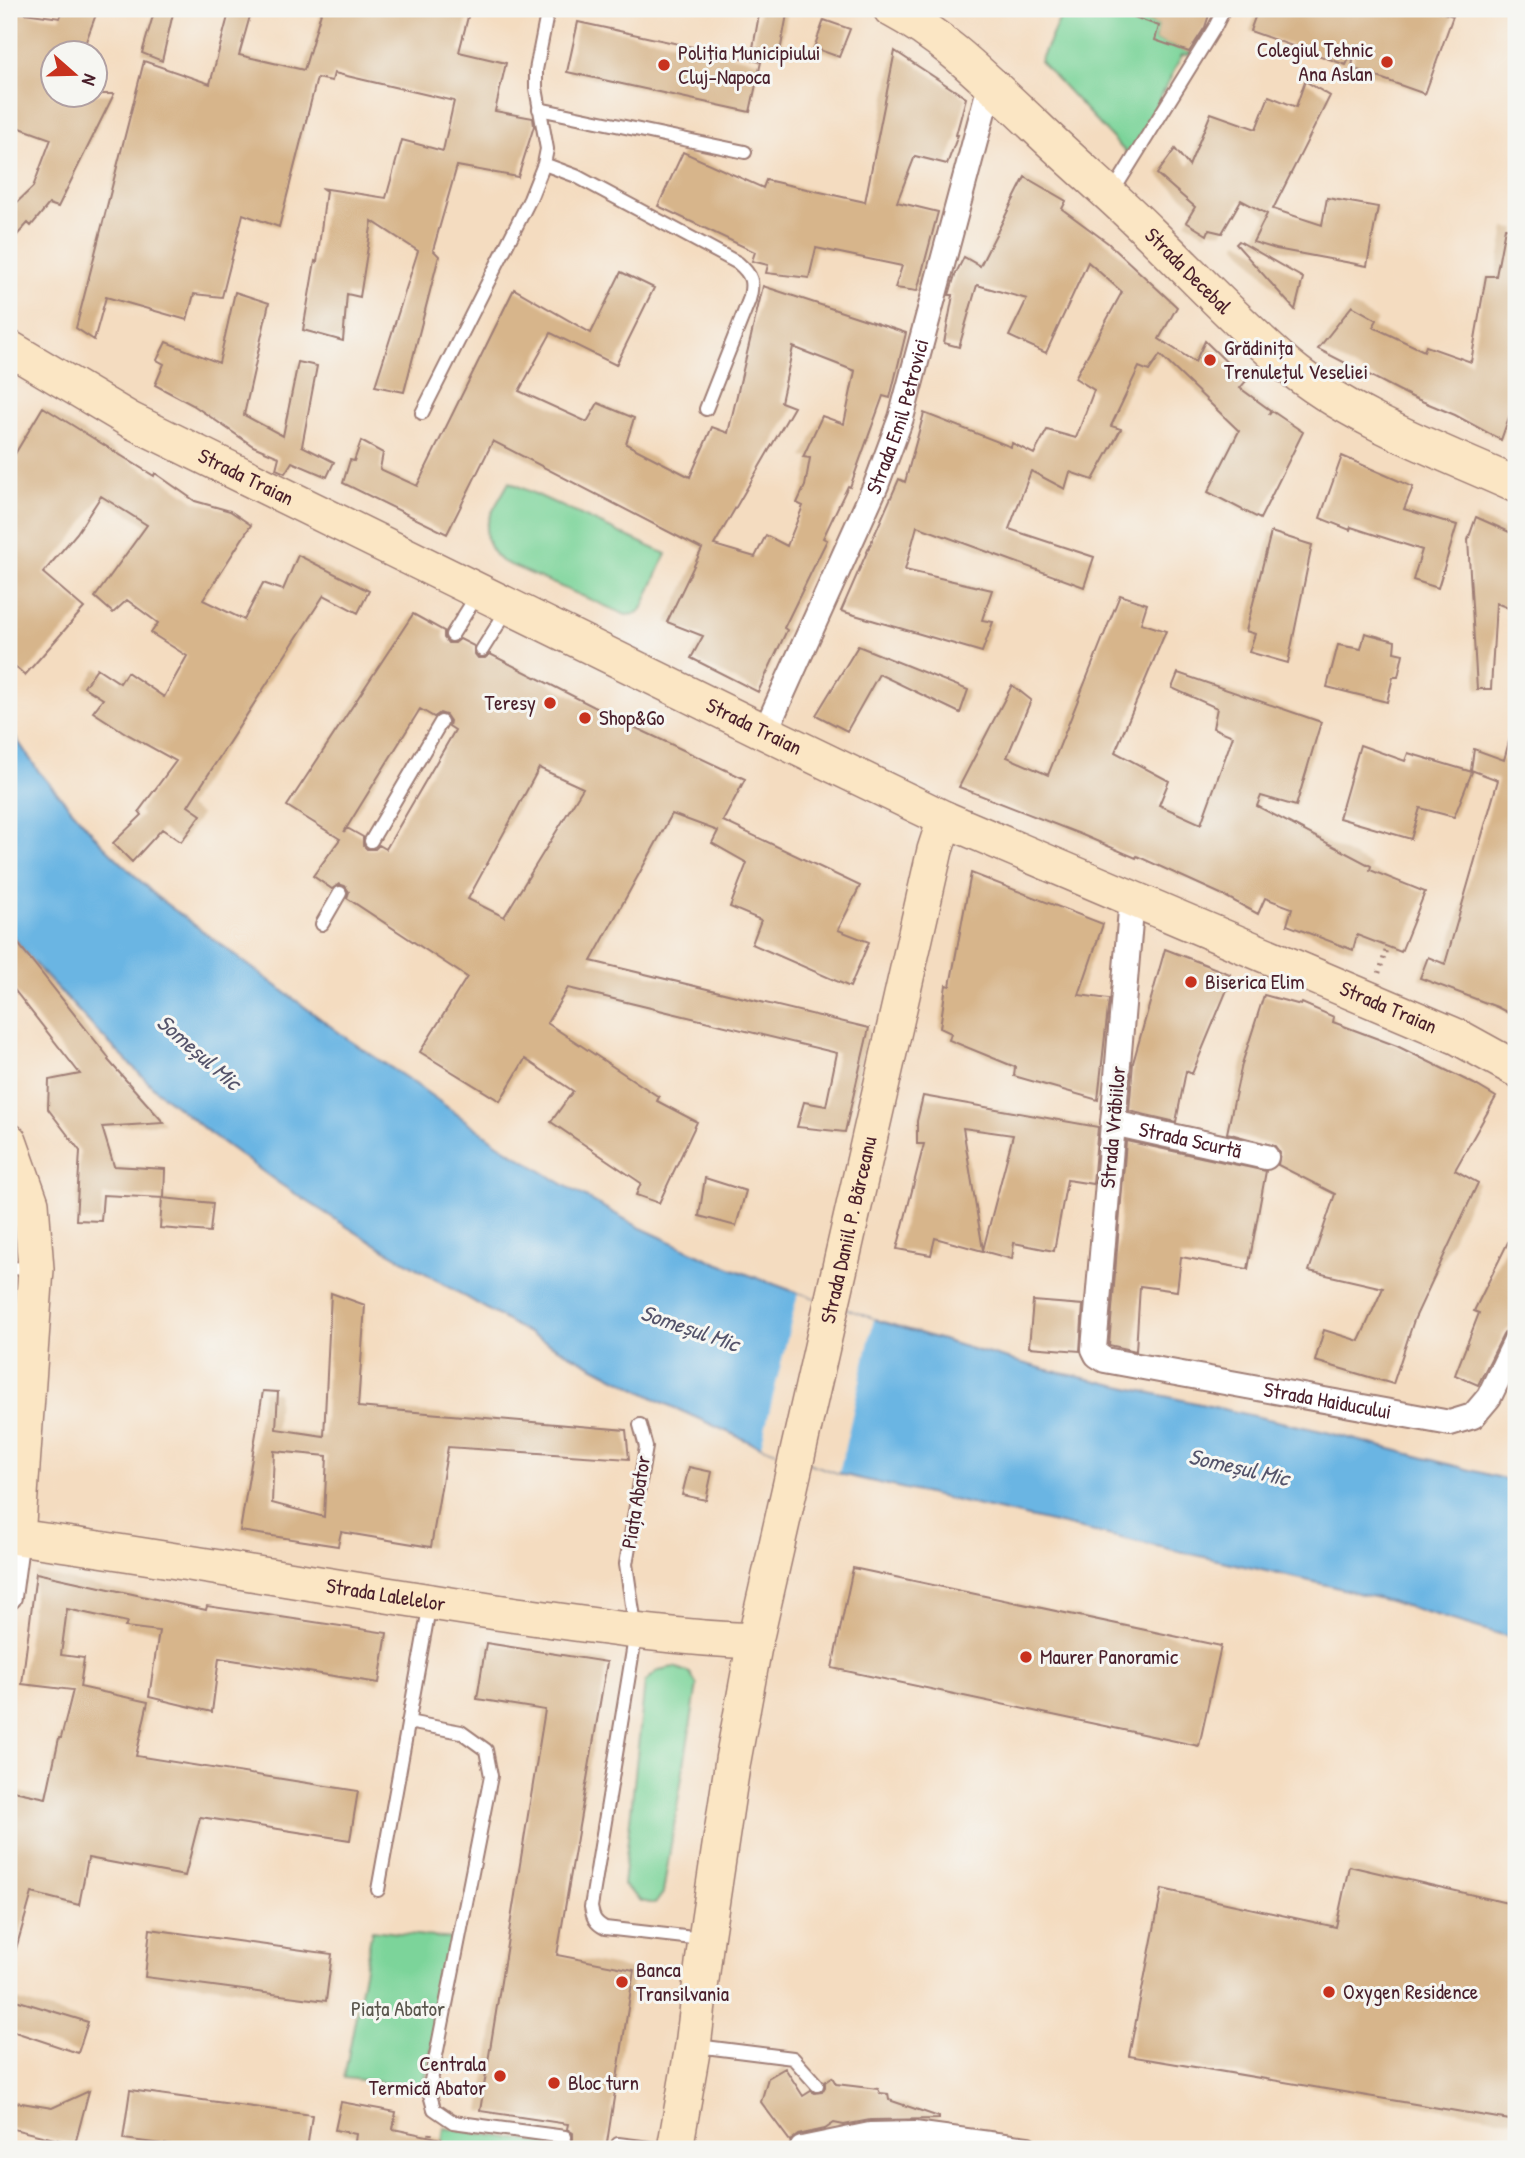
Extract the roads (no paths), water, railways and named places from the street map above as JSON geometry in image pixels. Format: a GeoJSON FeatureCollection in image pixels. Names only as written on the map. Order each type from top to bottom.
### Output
{"type":"FeatureCollection","features":[{"type":"Feature","properties":{"kind":"main road","name":"Strada Decebal"},"geometry":{"type":"LineString","coordinates":[[891,9],[913,21],[961,56],[1289,367],[1326,395],[1363,415],[1516,485]]}},
{"type":"Feature","properties":{"kind":"main road","name":"Strada Traian"},"geometry":{"type":"LineString","coordinates":[[9,348],[130,420],[945,819],[1458,1037],[1516,1069]]}},
{"type":"Feature","properties":{"kind":"main road","name":"Strada Daniil P. Bărceanu"},"geometry":{"type":"LineString","coordinates":[[755,1642],[938,839],[945,819]]}},
{"type":"Feature","properties":{"kind":"main road"},"geometry":{"type":"LineString","coordinates":[[9,1141],[31,1203],[23,1269],[17,1536]]}},
{"type":"Feature","properties":{"kind":"main road","name":"Strada Lalelelor"},"geometry":{"type":"LineString","coordinates":[[17,1536],[430,1603],[636,1632],[755,1642]]}},
{"type":"Feature","properties":{"kind":"main road"},"geometry":{"type":"LineString","coordinates":[[675,2149],[693,2046],[733,1760],[755,1642]]}},
{"type":"Feature","properties":{"kind":"street","name":"Strada Emil Petrovici"},"geometry":{"type":"LineString","coordinates":[[765,732],[876,485],[901,418],[990,85]]}},
{"type":"Feature","properties":{"kind":"street","name":"Strada Vrăbiilor"},"geometry":{"type":"LineString","coordinates":[[1097,1355],[1094,1349],[1132,898]]}},
{"type":"Feature","properties":{"kind":"street","name":"Strada Scurtă"},"geometry":{"type":"LineString","coordinates":[[1114,1123],[1266,1157]]}},
{"type":"Feature","properties":{"kind":"street","name":"Strada Haiducului"},"geometry":{"type":"LineString","coordinates":[[1097,1355],[1105,1360],[1451,1423],[1473,1416],[1489,1397],[1516,1341]]}},
{"type":"Feature","properties":{"kind":"street"},"geometry":{"type":"LineString","coordinates":[[9,1597],[17,1536]]}},
{"type":"Feature","properties":{"kind":"street"},"geometry":{"type":"LineString","coordinates":[[802,2149],[829,2136],[914,2134],[1027,2149]]}},
{"type":"Feature","properties":{"kind":"lane"},"geometry":{"type":"LineString","coordinates":[[422,413],[530,199],[544,164],[547,149],[536,88],[536,70],[548,9]]}},
{"type":"Feature","properties":{"kind":"lane"},"geometry":{"type":"LineString","coordinates":[[1110,196],[1224,9]]}},
{"type":"Feature","properties":{"kind":"lane"},"geometry":{"type":"LineString","coordinates":[[539,109],[745,152]]}},
{"type":"Feature","properties":{"kind":"lane"},"geometry":{"type":"LineString","coordinates":[[544,164],[576,176],[738,263],[750,273],[753,285],[749,300],[706,409]]}},
{"type":"Feature","properties":{"kind":"lane"},"geometry":{"type":"LineString","coordinates":[[452,635],[494,599]]}},
{"type":"Feature","properties":{"kind":"lane"},"geometry":{"type":"LineString","coordinates":[[482,650],[494,599]]}},
{"type":"Feature","properties":{"kind":"lane"},"geometry":{"type":"LineString","coordinates":[[372,841],[441,722]]}},
{"type":"Feature","properties":{"kind":"lane"},"geometry":{"type":"LineString","coordinates":[[322,924],[340,893]]}},
{"type":"Feature","properties":{"kind":"lane","name":"Piața Abator"},"geometry":{"type":"LineString","coordinates":[[640,1425],[646,1447],[626,1563],[636,1632],[591,1907],[593,1918],[605,1928],[706,1939]]}},
{"type":"Feature","properties":{"kind":"lane"},"geometry":{"type":"LineString","coordinates":[[378,1890],[430,1603]]}},
{"type":"Feature","properties":{"kind":"lane"},"geometry":{"type":"LineString","coordinates":[[408,1722],[461,1732],[486,1750],[491,1776],[429,2091],[434,2109],[453,2122],[565,2137]]}},
{"type":"Feature","properties":{"kind":"lane"},"geometry":{"type":"LineString","coordinates":[[693,2046],[793,2058],[817,2085]]}},
{"type":"Feature","properties":{"kind":"lane"},"geometry":{"type":"LineString","coordinates":[[618,2144],[658,2149]]}},
{"type":"Feature","properties":{"kind":"water","name":"Someșul Mic"},"geometry":{"type":"Polygon","coordinates":[[[9,728],[39,772],[101,843],[157,897],[349,1040],[498,1144],[641,1228],[717,1263],[798,1293],[975,1350],[1044,1369],[1326,1432],[1516,1482],[1516,1639],[1323,1584],[844,1475],[752,1443],[664,1403],[521,1329],[360,1235],[280,1184],[156,1090],[30,959],[9,931],[9,728]]]}},
{"type":"Feature","properties":{"kind":"place","name":"Colegiul Tehnic Ana Aslan"},"geometry":{"type":"Point","coordinates":[1387,62]}},
{"type":"Feature","properties":{"kind":"place","name":"Poliția Municipiului Cluj-Napoca"},"geometry":{"type":"Point","coordinates":[664,65]}},
{"type":"Feature","properties":{"kind":"place","name":"Grădinița Trenulețul Veseliei"},"geometry":{"type":"Point","coordinates":[1210,360]}},
{"type":"Feature","properties":{"kind":"place","name":"Teresy"},"geometry":{"type":"Point","coordinates":[550,703]}},
{"type":"Feature","properties":{"kind":"place","name":"Shop&Go"},"geometry":{"type":"Point","coordinates":[585,718]}},
{"type":"Feature","properties":{"kind":"place","name":"Biserica Elim"},"geometry":{"type":"Point","coordinates":[1191,982]}},
{"type":"Feature","properties":{"kind":"place","name":"Maurer Panoramic"},"geometry":{"type":"Point","coordinates":[1026,1657]}},
{"type":"Feature","properties":{"kind":"place","name":"Banca Transilvania"},"geometry":{"type":"Point","coordinates":[622,1982]}},
{"type":"Feature","properties":{"kind":"place","name":"Oxygen Residence"},"geometry":{"type":"Point","coordinates":[1329,1992]}},
{"type":"Feature","properties":{"kind":"place","name":"Centrala Termică Abator"},"geometry":{"type":"Point","coordinates":[500,2076]}},
{"type":"Feature","properties":{"kind":"place","name":"Bloc turn"},"geometry":{"type":"Point","coordinates":[554,2083]}}]}
